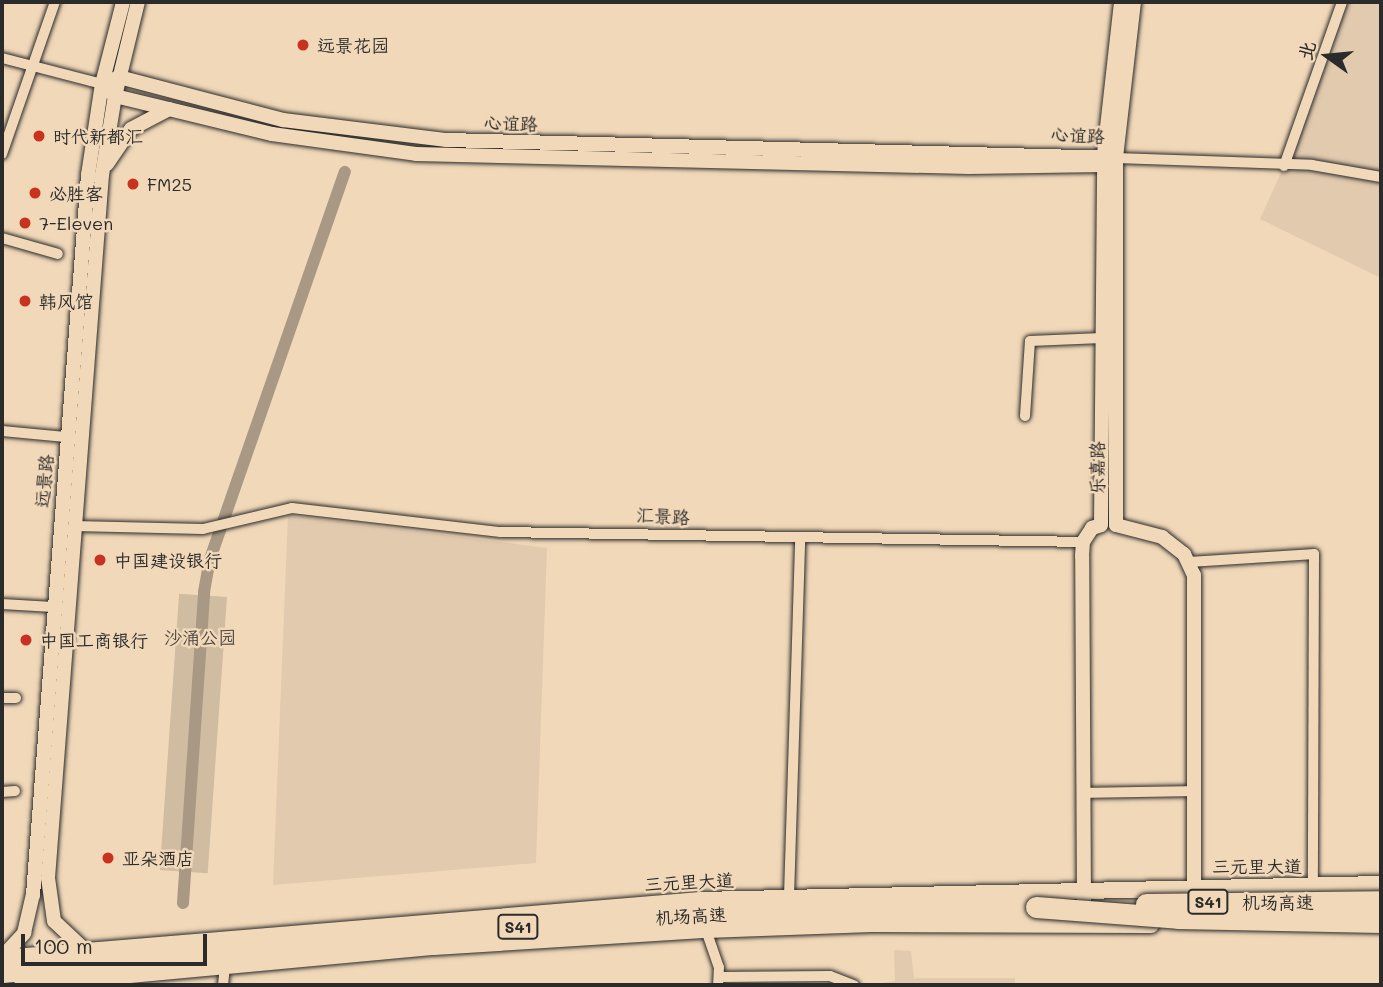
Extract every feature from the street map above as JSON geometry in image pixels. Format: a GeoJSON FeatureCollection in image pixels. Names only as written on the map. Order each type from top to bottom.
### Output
{"type":"FeatureCollection","features":[{"type":"Feature","properties":{"kind":"highway","name":"机场高速"},"geometry":{"type":"LineString","coordinates":[[2,972],[436,933],[702,915],[1381,901]]}},
{"type":"Feature","properties":{"kind":"highway"},"geometry":{"type":"LineString","coordinates":[[1037,907],[1178,918],[1381,919]]}},
{"type":"Feature","properties":{"kind":"main road","name":"三元里大道"},"geometry":{"type":"LineString","coordinates":[[22,985],[168,978],[225,966],[489,942],[872,924],[1037,907],[1083,888],[1381,884]]}},
{"type":"Feature","properties":{"kind":"main road","name":"三元里大道"},"geometry":{"type":"LineString","coordinates":[[2,957],[456,918],[789,896],[1037,907],[1084,926],[1381,919]]}},
{"type":"Feature","properties":{"kind":"street"},"geometry":{"type":"LineString","coordinates":[[2,154],[55,2]]}},
{"type":"Feature","properties":{"kind":"street","name":"远景路"},"geometry":{"type":"LineString","coordinates":[[2,957],[20,940],[31,912],[88,175],[102,84],[123,2]]}},
{"type":"Feature","properties":{"kind":"street","name":"远景路"},"geometry":{"type":"LineString","coordinates":[[85,950],[62,932],[48,894],[102,175],[115,96],[138,2]]}},
{"type":"Feature","properties":{"kind":"street","name":"乐嘉路"},"geometry":{"type":"LineString","coordinates":[[1109,524],[1102,338],[1108,159],[1121,2]]}},
{"type":"Feature","properties":{"kind":"street","name":"乐嘉路"},"geometry":{"type":"LineString","coordinates":[[1109,524],[1108,159],[1134,2]]}},
{"type":"Feature","properties":{"kind":"street"},"geometry":{"type":"LineString","coordinates":[[1284,166],[1342,2]]}},
{"type":"Feature","properties":{"kind":"street"},"geometry":{"type":"LineString","coordinates":[[2,58],[102,84],[119,77]]}},
{"type":"Feature","properties":{"kind":"street","name":"心谊路"},"geometry":{"type":"LineString","coordinates":[[119,77],[283,120],[420,138],[571,145],[1108,159]]}},
{"type":"Feature","properties":{"kind":"street","name":"心谊路"},"geometry":{"type":"LineString","coordinates":[[102,84],[115,96],[297,139],[416,154],[956,167],[1108,159]]}},
{"type":"Feature","properties":{"kind":"street"},"geometry":{"type":"LineString","coordinates":[[102,175],[131,129],[169,109]]}},
{"type":"Feature","properties":{"kind":"street"},"geometry":{"type":"LineString","coordinates":[[1108,159],[1312,165],[1381,177]]}},
{"type":"Feature","properties":{"kind":"street"},"geometry":{"type":"LineString","coordinates":[[2,238],[58,254]]}},
{"type":"Feature","properties":{"kind":"street"},"geometry":{"type":"LineString","coordinates":[[1025,415],[1030,341],[1102,338]]}},
{"type":"Feature","properties":{"kind":"street"},"geometry":{"type":"LineString","coordinates":[[2,431],[66,437]]}},
{"type":"Feature","properties":{"kind":"street","name":"汇景路"},"geometry":{"type":"LineString","coordinates":[[74,526],[203,529],[292,508],[501,532],[1083,542]]}},
{"type":"Feature","properties":{"kind":"street"},"geometry":{"type":"LineString","coordinates":[[1084,926],[1083,542],[1092,528],[1109,524],[1162,537],[1191,562],[1195,589],[1194,885]]}},
{"type":"Feature","properties":{"kind":"street"},"geometry":{"type":"LineString","coordinates":[[789,896],[800,539]]}},
{"type":"Feature","properties":{"kind":"street"},"geometry":{"type":"LineString","coordinates":[[1191,562],[1314,554],[1313,884]]}},
{"type":"Feature","properties":{"kind":"street"},"geometry":{"type":"LineString","coordinates":[[2,604],[53,607]]}},
{"type":"Feature","properties":{"kind":"street"},"geometry":{"type":"LineString","coordinates":[[2,698],[16,698]]}},
{"type":"Feature","properties":{"kind":"street"},"geometry":{"type":"LineString","coordinates":[[2,792],[15,791]]}},
{"type":"Feature","properties":{"kind":"street"},"geometry":{"type":"LineString","coordinates":[[1083,793],[1194,791]]}},
{"type":"Feature","properties":{"kind":"street"},"geometry":{"type":"LineString","coordinates":[[706,930],[718,981],[830,976],[854,985]]}},
{"type":"Feature","properties":{"kind":"street"},"geometry":{"type":"LineString","coordinates":[[223,985],[225,966]]}},
{"type":"Feature","properties":{"kind":"shaded area"},"geometry":{"type":"Polygon","coordinates":[[[1342,2],[1381,2],[1381,278],[1260,219],[1284,166],[1342,2]]]}},
{"type":"Feature","properties":{"kind":"shaded area"},"geometry":{"type":"Polygon","coordinates":[[[288,515],[547,548],[536,863],[273,885],[288,515]]]}},
{"type":"Feature","properties":{"kind":"shaded area"},"geometry":{"type":"Polygon","coordinates":[[[894,950],[911,951],[914,978],[1015,978],[1015,985],[870,985],[895,981],[894,950]]]}},
{"type":"Feature","properties":{"kind":"green space","name":"沙涌公园"},"geometry":{"type":"Polygon","coordinates":[[[179,594],[227,597],[208,873],[160,870],[179,594]]]}},
{"type":"Feature","properties":{"kind":"waterway"},"geometry":{"type":"LineString","coordinates":[[183,903],[204,592],[210,559],[345,172]]}},
{"type":"Feature","properties":{"kind":"place","name":"远景花园"},"geometry":{"type":"Point","coordinates":[303,45]}},
{"type":"Feature","properties":{"kind":"place","name":"时代新都汇"},"geometry":{"type":"Point","coordinates":[39,136]}},
{"type":"Feature","properties":{"kind":"place","name":"FM25"},"geometry":{"type":"Point","coordinates":[133,184]}},
{"type":"Feature","properties":{"kind":"place","name":"必胜客"},"geometry":{"type":"Point","coordinates":[35,193]}},
{"type":"Feature","properties":{"kind":"place","name":"7-Eleven"},"geometry":{"type":"Point","coordinates":[25,223]}},
{"type":"Feature","properties":{"kind":"place","name":"韩风馆"},"geometry":{"type":"Point","coordinates":[25,301]}},
{"type":"Feature","properties":{"kind":"place","name":"中国建设银行"},"geometry":{"type":"Point","coordinates":[100,560]}},
{"type":"Feature","properties":{"kind":"place","name":"中国工商银行"},"geometry":{"type":"Point","coordinates":[26,640]}},
{"type":"Feature","properties":{"kind":"place","name":"亚朵酒店"},"geometry":{"type":"Point","coordinates":[108,858]}}]}
